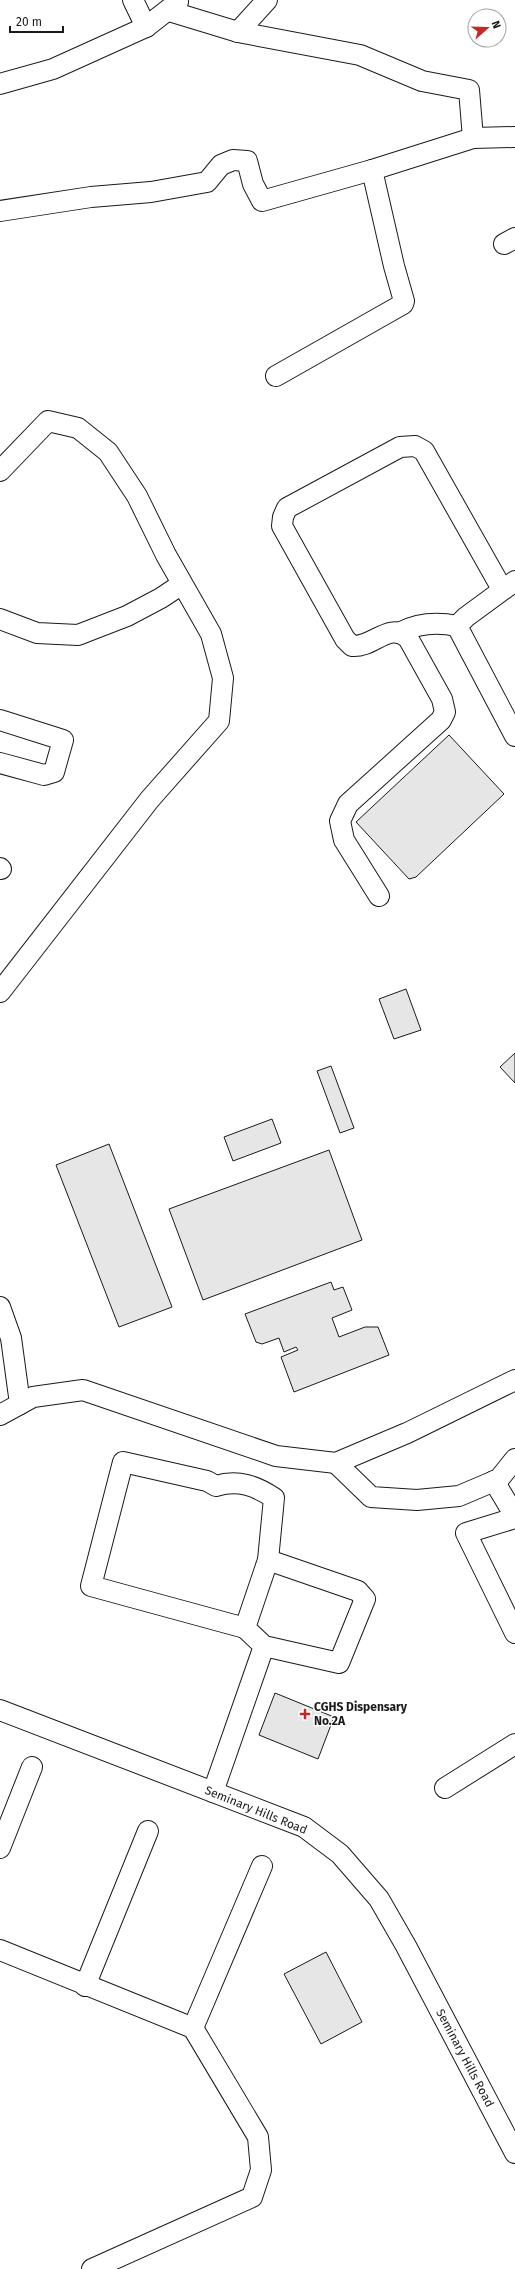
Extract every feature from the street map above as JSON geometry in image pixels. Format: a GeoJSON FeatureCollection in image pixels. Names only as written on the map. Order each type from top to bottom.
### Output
{"type":"FeatureCollection","features":[{"type":"Feature","properties":{"kind":"street"},"geometry":{"type":"LineString","coordinates":[[133,0],[146,27]]}},
{"type":"Feature","properties":{"kind":"street"},"geometry":{"type":"LineString","coordinates":[[238,32],[267,0]]}},
{"type":"Feature","properties":{"kind":"street"},"geometry":{"type":"LineString","coordinates":[[0,84],[53,69],[146,27],[174,5],[238,32],[360,55],[422,81],[469,90],[473,138]]}},
{"type":"Feature","properties":{"kind":"street"},"geometry":{"type":"LineString","coordinates":[[0,211],[91,197],[151,192],[207,182],[222,165],[232,160],[247,162],[253,184],[262,201],[372,170],[473,138],[515,137]]}},
{"type":"Feature","properties":{"kind":"street"},"geometry":{"type":"LineString","coordinates":[[276,376],[403,304],[404,301],[394,266],[372,170]]}},
{"type":"Feature","properties":{"kind":"street"},"geometry":{"type":"LineString","coordinates":[[0,471],[48,421],[78,428],[108,452],[138,496],[182,584],[211,634],[223,678],[219,721],[150,800],[0,992]]}},
{"type":"Feature","properties":{"kind":"street"},"geometry":{"type":"LineString","coordinates":[[379,896],[344,840],[340,821],[348,804],[442,720],[445,712],[442,699],[408,638],[401,632],[393,631],[360,647],[352,646],[345,639],[282,526],[283,517],[287,508],[400,447],[415,446],[424,451],[508,585],[466,617],[457,626]]}},
{"type":"Feature","properties":{"kind":"street"},"geometry":{"type":"LineString","coordinates":[[0,619],[37,633],[78,635],[127,616],[161,598],[182,584]]}},
{"type":"Feature","properties":{"kind":"street"},"geometry":{"type":"LineString","coordinates":[[401,632],[413,626],[430,624],[443,623],[457,626]]}},
{"type":"Feature","properties":{"kind":"street"},"geometry":{"type":"LineString","coordinates":[[457,626],[515,736]]}},
{"type":"Feature","properties":{"kind":"street"},"geometry":{"type":"LineString","coordinates":[[0,720],[63,740],[54,772],[44,775],[0,763]]}},
{"type":"Feature","properties":{"kind":"street"},"geometry":{"type":"LineString","coordinates":[[0,1307],[11,1338],[20,1404]]}},
{"type":"Feature","properties":{"kind":"street"},"geometry":{"type":"LineString","coordinates":[[0,1415],[33,1397],[83,1390],[276,1456],[336,1463],[407,1433],[515,1380]]}},
{"type":"Feature","properties":{"kind":"street"},"geometry":{"type":"LineString","coordinates":[[336,1463],[371,1497],[417,1500],[459,1496],[499,1479],[515,1459]]}},
{"type":"Feature","properties":{"kind":"street"},"geometry":{"type":"LineString","coordinates":[[245,1628],[268,1560],[274,1498],[250,1485],[228,1482],[216,1486],[207,1481],[123,1462],[91,1586],[245,1628],[264,1646],[339,1663],[365,1600],[358,1591],[268,1560]]}},
{"type":"Feature","properties":{"kind":"street"},"geometry":{"type":"LineString","coordinates":[[494,1481],[515,1517],[466,1533],[515,1633]]}},
{"type":"Feature","properties":{"kind":"street"},"geometry":{"type":"LineString","coordinates":[[213,1792],[264,1646]]}},
{"type":"Feature","properties":{"kind":"street","name":"Seminary Hills Road"},"geometry":{"type":"LineString","coordinates":[[0,1710],[304,1828],[340,1854],[379,1899],[406,1946],[514,2151]]}},
{"type":"Feature","properties":{"kind":"street"},"geometry":{"type":"LineString","coordinates":[[444,1788],[515,1744]]}},
{"type":"Feature","properties":{"kind":"street"},"geometry":{"type":"LineString","coordinates":[[0,1848],[32,1767]]}},
{"type":"Feature","properties":{"kind":"street"},"geometry":{"type":"LineString","coordinates":[[85,1986],[148,1831]]}},
{"type":"Feature","properties":{"kind":"street"},"geometry":{"type":"LineString","coordinates":[[193,2028],[262,1866]]}},
{"type":"Feature","properties":{"kind":"street"},"geometry":{"type":"LineString","coordinates":[[0,1950],[85,1986],[193,2028],[258,2137],[261,2170],[252,2198],[92,2269]]}},
{"type":"Feature","properties":{"kind":"building"},"geometry":{"type":"Polygon","coordinates":[[[449,735],[504,794],[416,877],[409,879],[356,822],[449,735]]]}},
{"type":"Feature","properties":{"kind":"building"},"geometry":{"type":"Polygon","coordinates":[[[406,989],[421,1030],[394,1039],[379,999],[406,989]]]}},
{"type":"Feature","properties":{"kind":"building"},"geometry":{"type":"Polygon","coordinates":[[[515,1053],[515,1083],[500,1067],[515,1053]]]}},
{"type":"Feature","properties":{"kind":"building"},"geometry":{"type":"Polygon","coordinates":[[[331,1066],[354,1128],[340,1133],[317,1071],[331,1066]]]}},
{"type":"Feature","properties":{"kind":"building"},"geometry":{"type":"Polygon","coordinates":[[[272,1119],[281,1143],[233,1161],[224,1137],[272,1119]]]}},
{"type":"Feature","properties":{"kind":"building"},"geometry":{"type":"Polygon","coordinates":[[[109,1144],[172,1307],[119,1327],[56,1165],[109,1144]]]}},
{"type":"Feature","properties":{"kind":"building"},"geometry":{"type":"Polygon","coordinates":[[[329,1150],[362,1240],[203,1300],[169,1209],[329,1150]]]}},
{"type":"Feature","properties":{"kind":"building"},"geometry":{"type":"Polygon","coordinates":[[[331,1282],[334,1290],[343,1287],[352,1310],[332,1318],[339,1337],[365,1327],[378,1327],[389,1355],[294,1392],[281,1357],[298,1350],[296,1347],[284,1352],[279,1338],[262,1344],[256,1342],[245,1314],[331,1282]]]}},
{"type":"Feature","properties":{"kind":"building"},"geometry":{"type":"Polygon","coordinates":[[[275,1693],[334,1717],[318,1759],[259,1735],[275,1693]]]}},
{"type":"Feature","properties":{"kind":"building"},"geometry":{"type":"Polygon","coordinates":[[[326,1952],[362,2022],[321,2044],[284,1974],[326,1952]]]}},
{"type":"Feature","properties":{"kind":"place","name":"CGHS Dispensary No.2A"},"geometry":{"type":"Point","coordinates":[305,1714]}}]}
